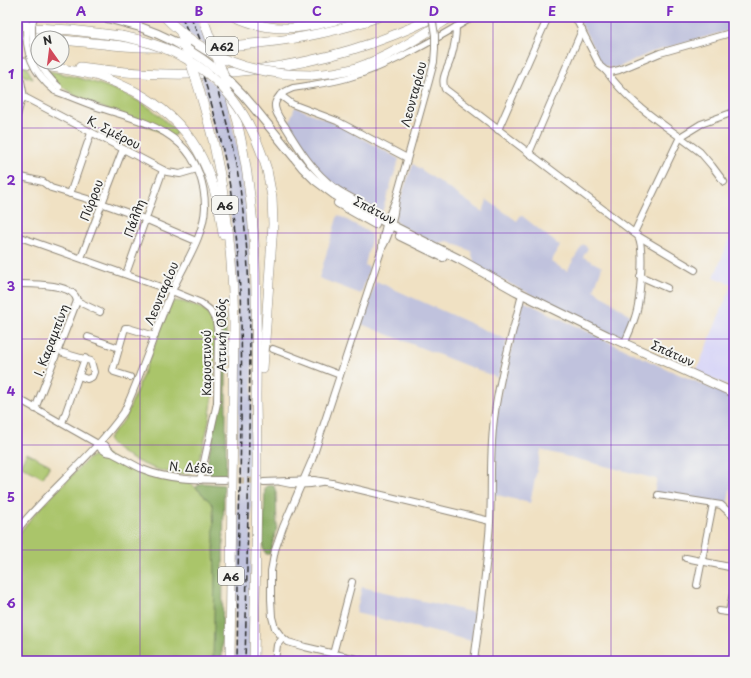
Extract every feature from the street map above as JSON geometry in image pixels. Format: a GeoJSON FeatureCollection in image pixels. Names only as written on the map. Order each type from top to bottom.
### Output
{"type":"FeatureCollection","features":[{"type":"Feature","properties":{"kind":"highway"},"geometry":{"type":"LineString","coordinates":[[165,17],[193,42],[211,53],[249,69],[287,75],[335,73],[357,67],[378,59],[407,44],[451,17]]}},
{"type":"Feature","properties":{"kind":"highway","name":"Αττική Οδός"},"geometry":{"type":"LineString","coordinates":[[174,17],[181,33],[199,89],[214,144],[227,219],[234,285],[230,661]]}},
{"type":"Feature","properties":{"kind":"highway"},"geometry":{"type":"LineString","coordinates":[[236,17],[260,25],[291,28],[312,26],[347,17]]}},
{"type":"Feature","properties":{"kind":"highway","name":"Α62"},"geometry":{"type":"LineString","coordinates":[[70,41],[140,47],[255,44],[314,35],[378,17]]}},
{"type":"Feature","properties":{"kind":"highway","name":"Α62"},"geometry":{"type":"LineString","coordinates":[[70,65],[137,73],[187,74],[241,72],[283,66],[359,48],[383,40],[433,17]]}},
{"type":"Feature","properties":{"kind":"highway","name":"Α6"},"geometry":{"type":"LineString","coordinates":[[203,20],[227,85],[234,110],[246,161],[254,225],[257,291],[257,456],[254,661]]}},
{"type":"Feature","properties":{"kind":"highway"},"geometry":{"type":"LineString","coordinates":[[17,27],[71,30],[121,36],[153,43],[171,50],[196,64],[215,81],[232,99],[246,119],[259,145],[267,170],[272,197],[273,224],[257,456]]}},
{"type":"Feature","properties":{"kind":"highway"},"geometry":{"type":"LineString","coordinates":[[17,36],[30,37]]}},
{"type":"Feature","properties":{"kind":"highway"},"geometry":{"type":"LineString","coordinates":[[17,58],[30,59]]}},
{"type":"Feature","properties":{"kind":"highway"},"geometry":{"type":"LineString","coordinates":[[17,61],[98,76],[118,83],[153,102],[167,113],[189,137],[199,152],[206,167],[217,202],[226,253],[234,345]]}},
{"type":"Feature","properties":{"kind":"main road","name":"Σπάτων"},"geometry":{"type":"LineString","coordinates":[[103,17],[140,26],[176,42],[207,62],[236,87],[315,180],[335,196],[458,264],[519,292],[624,344],[734,393]]}},
{"type":"Feature","properties":{"kind":"street","name":"Λεονταρίου"},"geometry":{"type":"LineString","coordinates":[[17,530],[99,444],[124,412],[172,291],[196,241],[202,225],[205,208],[203,186],[197,169],[188,153],[181,145],[166,133],[142,122],[73,98],[57,89],[40,76],[31,62],[26,46],[28,21],[34,17]]}},
{"type":"Feature","properties":{"kind":"street","name":"Λεονταρίου"},"geometry":{"type":"LineString","coordinates":[[283,638],[275,628],[272,617],[271,570],[275,550],[283,527],[312,460],[389,227],[434,62],[435,35],[433,17]]}},
{"type":"Feature","properties":{"kind":"street"},"geometry":{"type":"LineString","coordinates":[[389,227],[384,218],[378,213],[332,186],[314,168],[296,144],[276,110],[275,103],[280,95],[293,88],[333,82],[370,71],[473,17]]}},
{"type":"Feature","properties":{"kind":"street"},"geometry":{"type":"LineString","coordinates":[[498,130],[548,17]]}},
{"type":"Feature","properties":{"kind":"street"},"geometry":{"type":"LineString","coordinates":[[575,17],[600,66],[616,84],[642,110],[700,152],[724,182]]}},
{"type":"Feature","properties":{"kind":"street"},"geometry":{"type":"LineString","coordinates":[[456,27],[455,43],[451,60],[443,78],[444,87],[448,92],[636,234],[695,270]]}},
{"type":"Feature","properties":{"kind":"street"},"geometry":{"type":"LineString","coordinates":[[529,153],[582,30]]}},
{"type":"Feature","properties":{"kind":"street"},"geometry":{"type":"LineString","coordinates":[[606,71],[611,72],[619,70],[660,53],[734,32]]}},
{"type":"Feature","properties":{"kind":"street"},"geometry":{"type":"LineString","coordinates":[[17,78],[24,97],[21,100],[17,116]]}},
{"type":"Feature","properties":{"kind":"street"},"geometry":{"type":"LineString","coordinates":[[280,95],[292,104],[337,122],[407,158]]}},
{"type":"Feature","properties":{"kind":"street","name":"Κ. Σμέρου"},"geometry":{"type":"LineString","coordinates":[[24,97],[163,170],[180,174],[197,169]]}},
{"type":"Feature","properties":{"kind":"street"},"geometry":{"type":"LineString","coordinates":[[636,234],[680,137],[701,124],[734,112]]}},
{"type":"Feature","properties":{"kind":"street"},"geometry":{"type":"LineString","coordinates":[[70,194],[91,133]]}},
{"type":"Feature","properties":{"kind":"street","name":"Πύρρου"},"geometry":{"type":"LineString","coordinates":[[81,258],[123,149]]}},
{"type":"Feature","properties":{"kind":"street","name":"Πάλλη"},"geometry":{"type":"LineString","coordinates":[[126,274],[163,170]]}},
{"type":"Feature","properties":{"kind":"street"},"geometry":{"type":"LineString","coordinates":[[17,176],[42,182],[49,187],[101,203],[145,219],[196,241]]}},
{"type":"Feature","properties":{"kind":"street"},"geometry":{"type":"LineString","coordinates":[[624,344],[636,316],[640,276],[641,243],[636,234]]}},
{"type":"Feature","properties":{"kind":"street","name":"Καρυστινού"},"geometry":{"type":"LineString","coordinates":[[17,236],[172,291],[207,307],[214,315],[217,327],[217,403],[200,480]]}},
{"type":"Feature","properties":{"kind":"street"},"geometry":{"type":"LineString","coordinates":[[640,276],[667,288]]}},
{"type":"Feature","properties":{"kind":"street"},"geometry":{"type":"LineString","coordinates":[[17,284],[53,286],[73,293],[76,296],[77,301],[100,312]]}},
{"type":"Feature","properties":{"kind":"street"},"geometry":{"type":"LineString","coordinates":[[474,661],[490,521],[492,432],[519,292]]}},
{"type":"Feature","properties":{"kind":"street","name":"Ι. Καραμπίνη"},"geometry":{"type":"LineString","coordinates":[[35,409],[77,301]]}},
{"type":"Feature","properties":{"kind":"street"},"geometry":{"type":"LineString","coordinates":[[130,377],[114,372],[113,370],[118,348],[125,328],[155,336]]}},
{"type":"Feature","properties":{"kind":"street"},"geometry":{"type":"LineString","coordinates":[[88,337],[118,348]]}},
{"type":"Feature","properties":{"kind":"street"},"geometry":{"type":"LineString","coordinates":[[273,349],[340,375]]}},
{"type":"Feature","properties":{"kind":"street"},"geometry":{"type":"LineString","coordinates":[[63,353],[85,358],[91,361],[94,372],[92,378],[87,379],[79,376]]}},
{"type":"Feature","properties":{"kind":"street"},"geometry":{"type":"LineString","coordinates":[[62,423],[85,358]]}},
{"type":"Feature","properties":{"kind":"street","name":"Ν. Δέδε"},"geometry":{"type":"LineString","coordinates":[[17,398],[105,446],[112,453],[134,465],[154,473],[174,478],[225,480]]}},
{"type":"Feature","properties":{"kind":"street"},"geometry":{"type":"LineString","coordinates":[[264,482],[280,482],[290,485],[302,482],[341,484],[490,521]]}},
{"type":"Feature","properties":{"kind":"street"},"geometry":{"type":"LineString","coordinates":[[658,495],[720,505],[734,517]]}},
{"type":"Feature","properties":{"kind":"street"},"geometry":{"type":"LineString","coordinates":[[697,585],[713,504]]}},
{"type":"Feature","properties":{"kind":"street"},"geometry":{"type":"LineString","coordinates":[[686,558],[734,568]]}},
{"type":"Feature","properties":{"kind":"street"},"geometry":{"type":"LineString","coordinates":[[333,654],[352,582]]}},
{"type":"Feature","properties":{"kind":"street"},"geometry":{"type":"LineString","coordinates":[[719,611],[732,612],[734,589]]}},
{"type":"Feature","properties":{"kind":"street"},"geometry":{"type":"LineString","coordinates":[[275,661],[277,645],[283,638],[288,642],[346,659],[365,661]]}},
{"type":"Feature","properties":{"kind":"shaded area"},"geometry":{"type":"Polygon","coordinates":[[[178,17],[196,17],[212,50],[184,31],[178,17]]]}},
{"type":"Feature","properties":{"kind":"shaded area"},"geometry":{"type":"Polygon","coordinates":[[[578,17],[734,17],[734,29],[652,52],[621,66],[612,68],[602,65],[578,17]]]}},
{"type":"Feature","properties":{"kind":"shaded area"},"geometry":{"type":"Polygon","coordinates":[[[200,72],[227,98],[240,161],[249,226],[252,305],[250,661],[235,661],[239,337],[236,271],[231,218],[222,162],[200,72]]]}},
{"type":"Feature","properties":{"kind":"shaded area"},"geometry":{"type":"Polygon","coordinates":[[[295,107],[339,125],[399,159],[382,212],[330,183],[309,160],[288,125],[295,107]]]}},
{"type":"Feature","properties":{"kind":"shaded area"},"geometry":{"type":"Polygon","coordinates":[[[413,164],[483,212],[487,200],[517,221],[521,215],[560,246],[551,262],[567,271],[583,244],[588,248],[583,257],[602,267],[594,290],[633,317],[623,340],[476,267],[471,251],[448,241],[434,244],[398,224],[395,221],[397,208],[413,164]]]}},
{"type":"Feature","properties":{"kind":"shaded area"},"geometry":{"type":"Polygon","coordinates":[[[338,215],[371,235],[365,265],[370,268],[361,294],[319,278],[338,215]]]}},
{"type":"Feature","properties":{"kind":"shaded area"},"geometry":{"type":"Polygon","coordinates":[[[734,228],[734,388],[696,372],[732,284],[714,277],[734,228]]]}},
{"type":"Feature","properties":{"kind":"shaded area"},"geometry":{"type":"Polygon","coordinates":[[[376,281],[507,340],[498,378],[361,324],[376,281]]]}},
{"type":"Feature","properties":{"kind":"shaded area"},"geometry":{"type":"Polygon","coordinates":[[[523,301],[660,366],[734,398],[734,466],[727,508],[694,499],[654,493],[657,479],[541,450],[530,503],[493,494],[494,429],[500,395],[523,301]]]}},
{"type":"Feature","properties":{"kind":"shaded area"},"geometry":{"type":"Polygon","coordinates":[[[362,587],[475,613],[472,641],[356,613],[362,587]]]}},
{"type":"Feature","properties":{"kind":"green space"},"geometry":{"type":"Polygon","coordinates":[[[17,65],[26,66],[33,79],[17,73],[17,65]]]}},
{"type":"Feature","properties":{"kind":"green space"},"geometry":{"type":"Polygon","coordinates":[[[45,70],[88,80],[129,96],[154,111],[177,132],[173,137],[77,97],[58,84],[45,70]]]}},
{"type":"Feature","properties":{"kind":"green space"},"geometry":{"type":"Polygon","coordinates":[[[175,301],[195,306],[207,313],[212,321],[215,342],[212,399],[205,440],[196,467],[190,473],[181,474],[170,473],[144,465],[121,452],[113,446],[108,439],[124,420],[128,412],[171,304],[175,301]]]}},
{"type":"Feature","properties":{"kind":"green space"},"geometry":{"type":"Polygon","coordinates":[[[222,317],[226,317],[226,473],[225,477],[211,477],[206,473],[206,470],[220,394],[222,317]]]}},
{"type":"Feature","properties":{"kind":"green space"},"geometry":{"type":"Polygon","coordinates":[[[27,453],[50,465],[43,478],[20,465],[27,453]]]}},
{"type":"Feature","properties":{"kind":"green space"},"geometry":{"type":"Polygon","coordinates":[[[97,453],[103,454],[138,471],[157,478],[191,483],[213,505],[215,577],[213,661],[17,661],[17,536],[32,517],[75,472],[88,459],[97,453]]]}},
{"type":"Feature","properties":{"kind":"green space"},"geometry":{"type":"Polygon","coordinates":[[[202,483],[224,485],[222,661],[213,661],[215,577],[213,505],[196,487],[202,483]]]}},
{"type":"Feature","properties":{"kind":"green space"},"geometry":{"type":"Polygon","coordinates":[[[269,485],[274,486],[276,492],[277,527],[270,554],[266,554],[263,548],[265,487],[269,485]]]}},
{"type":"Feature","properties":{"kind":"tunnel"},"geometry":{"type":"LineString","coordinates":[[229,480],[259,481]]}},
{"type":"Feature","properties":{"kind":"railway"},"geometry":{"type":"LineString","coordinates":[[182,17],[211,101],[225,158],[237,245],[241,306],[242,366],[237,661]]}},
{"type":"Feature","properties":{"kind":"railway"},"geometry":{"type":"LineString","coordinates":[[191,17],[223,108],[239,179],[245,232],[249,289],[250,346],[245,661]]}}]}
